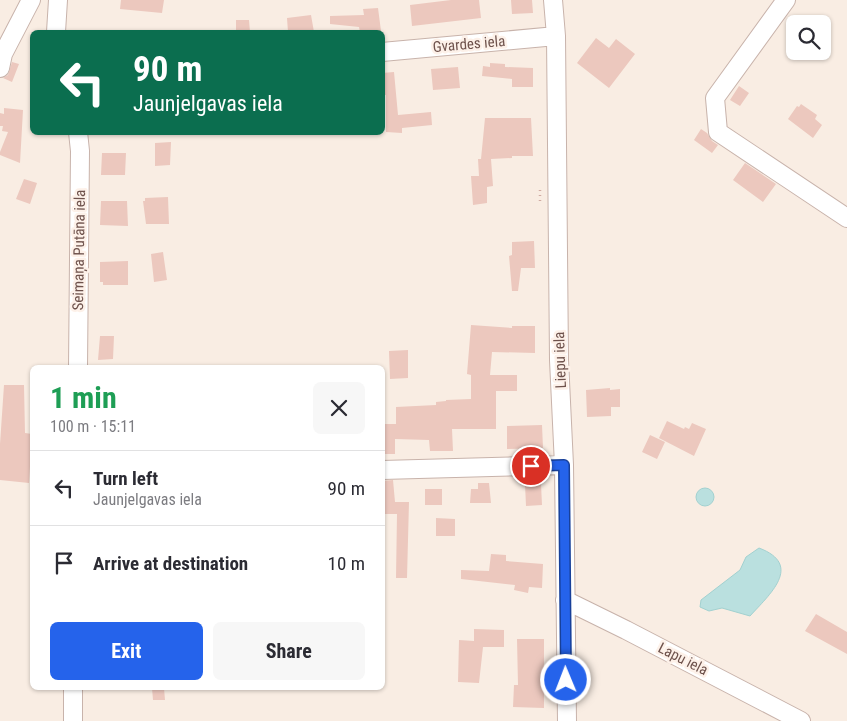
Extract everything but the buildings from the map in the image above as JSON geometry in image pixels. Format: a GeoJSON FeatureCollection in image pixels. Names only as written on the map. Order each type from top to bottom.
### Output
{"type":"FeatureCollection","features":[{"type":"Feature","properties":{"kind":"street"},"geometry":{"type":"LineString","coordinates":[[0,68],[3,54],[31,0]]}},
{"type":"Feature","properties":{"kind":"street"},"geometry":{"type":"LineString","coordinates":[[56,30],[58,0]]}},
{"type":"Feature","properties":{"kind":"street","name":"Liepu iela"},"geometry":{"type":"LineString","coordinates":[[553,0],[556,36],[559,360],[564,465],[567,721]]}},
{"type":"Feature","properties":{"kind":"street"},"geometry":{"type":"LineString","coordinates":[[786,0],[714,98],[718,132],[847,218]]}},
{"type":"Feature","properties":{"kind":"street","name":"Gvardes iela"},"geometry":{"type":"LineString","coordinates":[[385,52],[556,36]]}},
{"type":"Feature","properties":{"kind":"street","name":"Seimaņa Putāna iela"},"geometry":{"type":"LineString","coordinates":[[78,135],[80,151],[78,365]]}},
{"type":"Feature","properties":{"kind":"street"},"geometry":{"type":"LineString","coordinates":[[385,470],[564,465]]}},
{"type":"Feature","properties":{"kind":"street","name":"Lapu iela"},"geometry":{"type":"LineString","coordinates":[[565,600],[801,721]]}},
{"type":"Feature","properties":{"kind":"street"},"geometry":{"type":"LineString","coordinates":[[73,690],[73,721]]}},
{"type":"Feature","properties":{"kind":"water"},"geometry":{"type":"Polygon","coordinates":[[[705,488],[711,491],[714,497],[711,503],[705,506],[699,503],[696,497],[699,491],[705,488]]]}},
{"type":"Feature","properties":{"kind":"water"},"geometry":{"type":"Polygon","coordinates":[[[759,548],[772,555],[779,563],[781,571],[779,580],[773,590],[750,616],[722,608],[709,611],[700,607],[701,600],[740,570],[746,557],[759,548]]]}},
{"type":"Feature","properties":{"kind":"route"},"geometry":{"type":"LineString","coordinates":[[531,466],[564,465],[566,680]]}}]}
